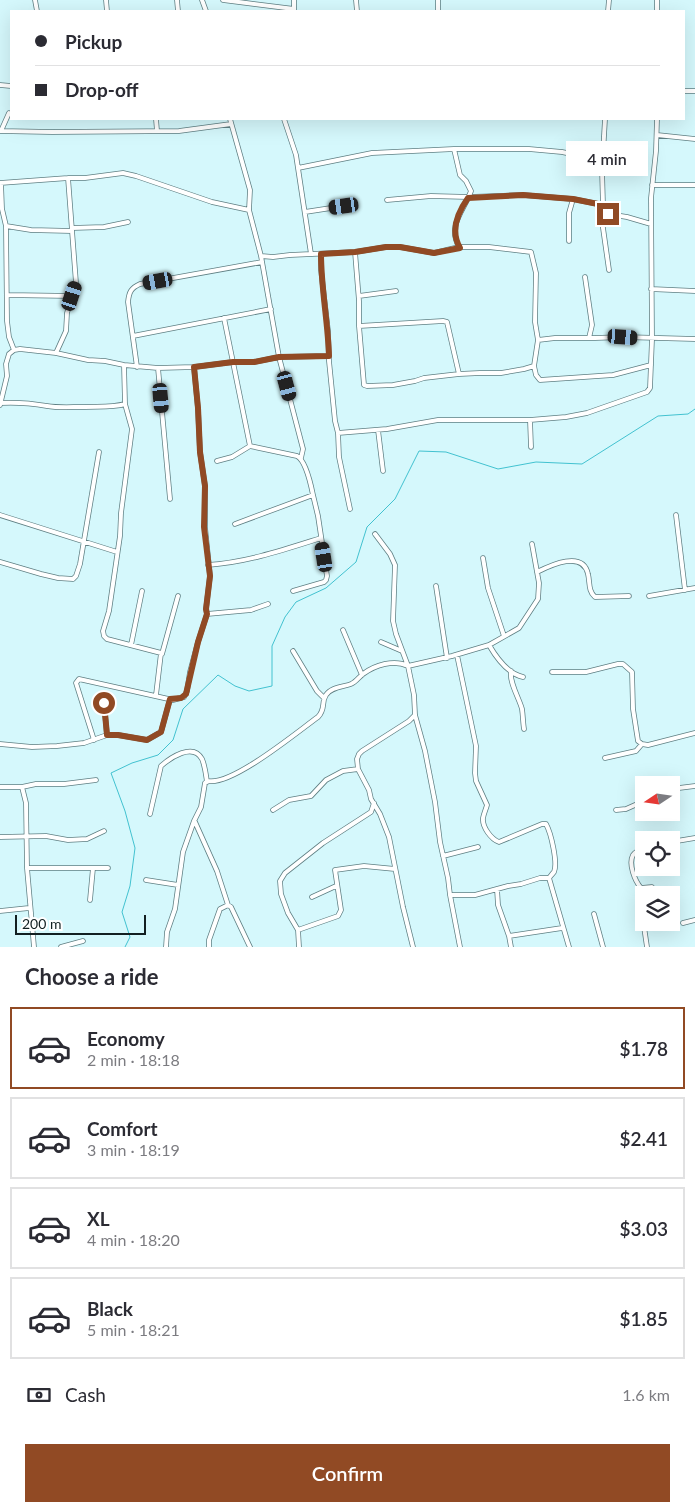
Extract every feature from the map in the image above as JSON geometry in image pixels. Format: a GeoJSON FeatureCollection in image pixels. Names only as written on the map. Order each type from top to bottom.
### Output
{"type":"FeatureCollection","features":[{"type":"Feature","properties":{"kind":"street"},"geometry":{"type":"LineString","coordinates":[[223,0],[294,10],[294,0]]}},
{"type":"Feature","properties":{"kind":"street"},"geometry":{"type":"LineString","coordinates":[[8,113],[0,131],[179,131],[232,124]]}},
{"type":"Feature","properties":{"kind":"street"},"geometry":{"type":"LineString","coordinates":[[156,120],[157,131]]}},
{"type":"Feature","properties":{"kind":"street"},"geometry":{"type":"LineString","coordinates":[[230,120],[250,190],[249,210],[261,256],[279,357],[302,449],[302,458],[313,495],[327,576],[324,582],[293,591]]}},
{"type":"Feature","properties":{"kind":"street"},"geometry":{"type":"LineString","coordinates":[[284,120],[293,144],[298,168],[311,254]]}},
{"type":"Feature","properties":{"kind":"street"},"geometry":{"type":"LineString","coordinates":[[605,120],[603,158],[604,211],[602,228],[609,270]]}},
{"type":"Feature","properties":{"kind":"street"},"geometry":{"type":"LineString","coordinates":[[338,433],[378,430],[438,420],[530,420],[566,417],[587,413],[647,392],[650,388],[652,338],[651,224],[657,120]]}},
{"type":"Feature","properties":{"kind":"street"},"geometry":{"type":"LineString","coordinates":[[657,135],[695,139]]}},
{"type":"Feature","properties":{"kind":"street"},"geometry":{"type":"LineString","coordinates":[[298,168],[372,153],[454,149],[529,149],[562,152],[590,158],[603,158]]}},
{"type":"Feature","properties":{"kind":"street"},"geometry":{"type":"LineString","coordinates":[[454,149],[460,175],[470,191],[455,228],[456,240],[460,248]]}},
{"type":"Feature","properties":{"kind":"street"},"geometry":{"type":"LineString","coordinates":[[14,350],[9,337],[6,226],[2,209],[1,183],[85,178],[123,173],[212,202],[249,210]]}},
{"type":"Feature","properties":{"kind":"street"},"geometry":{"type":"LineString","coordinates":[[56,353],[66,331],[67,313],[76,283],[68,178]]}},
{"type":"Feature","properties":{"kind":"street"},"geometry":{"type":"LineString","coordinates":[[652,185],[695,185]]}},
{"type":"Feature","properties":{"kind":"street"},"geometry":{"type":"LineString","coordinates":[[387,200],[431,196],[468,198],[523,195],[573,199],[603,205]]}},
{"type":"Feature","properties":{"kind":"street"},"geometry":{"type":"LineString","coordinates":[[569,241],[569,213],[573,199]]}},
{"type":"Feature","properties":{"kind":"street"},"geometry":{"type":"LineString","coordinates":[[305,212],[344,206]]}},
{"type":"Feature","properties":{"kind":"street"},"geometry":{"type":"LineString","coordinates":[[604,211],[608,214],[651,224]]}},
{"type":"Feature","properties":{"kind":"street"},"geometry":{"type":"LineString","coordinates":[[6,226],[31,230],[72,230],[104,227],[128,222]]}},
{"type":"Feature","properties":{"kind":"street"},"geometry":{"type":"LineString","coordinates":[[261,256],[355,252],[386,247],[407,248],[434,253],[460,248],[489,247],[531,252],[536,273],[535,322],[538,340],[534,366],[536,375],[540,380],[613,375],[651,365]]}},
{"type":"Feature","properties":{"kind":"street"},"geometry":{"type":"LineString","coordinates":[[355,252],[364,385],[393,385],[415,382],[424,378],[459,374],[501,373],[524,370],[534,366]]}},
{"type":"Feature","properties":{"kind":"street"},"geometry":{"type":"LineString","coordinates":[[321,254],[339,457],[350,509]]}},
{"type":"Feature","properties":{"kind":"street"},"geometry":{"type":"LineString","coordinates":[[137,367],[128,302],[129,293],[133,287],[140,284],[262,262]]}},
{"type":"Feature","properties":{"kind":"street"},"geometry":{"type":"LineString","coordinates":[[585,277],[592,325],[589,338]]}},
{"type":"Feature","properties":{"kind":"street"},"geometry":{"type":"LineString","coordinates":[[652,289],[695,291]]}},
{"type":"Feature","properties":{"kind":"street"},"geometry":{"type":"LineString","coordinates":[[359,296],[396,291]]}},
{"type":"Feature","properties":{"kind":"street"},"geometry":{"type":"LineString","coordinates":[[7,295],[72,296]]}},
{"type":"Feature","properties":{"kind":"street"},"geometry":{"type":"LineString","coordinates":[[133,336],[271,309]]}},
{"type":"Feature","properties":{"kind":"street"},"geometry":{"type":"LineString","coordinates":[[224,318],[250,446]]}},
{"type":"Feature","properties":{"kind":"street"},"geometry":{"type":"LineString","coordinates":[[359,326],[447,322],[459,374]]}},
{"type":"Feature","properties":{"kind":"street"},"geometry":{"type":"LineString","coordinates":[[538,340],[623,337],[695,339]]}},
{"type":"Feature","properties":{"kind":"street"},"geometry":{"type":"LineString","coordinates":[[125,404],[67,407],[45,406],[26,402],[0,403],[7,376],[6,364],[9,354],[14,350],[20,349],[56,353],[88,360],[105,360],[137,367],[158,368],[254,362],[279,357],[329,356]]}},
{"type":"Feature","properties":{"kind":"street"},"geometry":{"type":"LineString","coordinates":[[0,362],[6,364]]}},
{"type":"Feature","properties":{"kind":"street"},"geometry":{"type":"LineString","coordinates":[[124,365],[125,404],[132,429],[109,611],[103,633],[107,639],[162,654]]}},
{"type":"Feature","properties":{"kind":"street"},"geometry":{"type":"LineString","coordinates":[[94,740],[76,683],[79,679],[170,699],[181,698],[186,694],[198,642],[207,614],[210,576],[204,527],[205,486],[200,452],[194,367]]}},
{"type":"Feature","properties":{"kind":"street"},"geometry":{"type":"LineString","coordinates":[[158,368],[170,499]]}},
{"type":"Feature","properties":{"kind":"street"},"geometry":{"type":"LineString","coordinates":[[530,420],[531,447]]}},
{"type":"Feature","properties":{"kind":"street"},"geometry":{"type":"LineString","coordinates":[[378,430],[383,471]]}},
{"type":"Feature","properties":{"kind":"street"},"geometry":{"type":"LineString","coordinates":[[217,460],[232,457],[250,446],[302,458]]}},
{"type":"Feature","properties":{"kind":"street"},"geometry":{"type":"LineString","coordinates":[[0,562],[58,578],[73,579],[76,576],[80,564],[99,452]]}},
{"type":"Feature","properties":{"kind":"street"},"geometry":{"type":"LineString","coordinates":[[235,524],[313,495]]}},
{"type":"Feature","properties":{"kind":"street"},"geometry":{"type":"LineString","coordinates":[[0,515],[117,552]]}},
{"type":"Feature","properties":{"kind":"street"},"geometry":{"type":"LineString","coordinates":[[676,515],[686,590]]}},
{"type":"Feature","properties":{"kind":"street"},"geometry":{"type":"LineString","coordinates":[[375,534],[390,554],[395,565],[393,621],[408,666],[414,695],[415,715],[435,802],[460,947]]}},
{"type":"Feature","properties":{"kind":"street"},"geometry":{"type":"LineString","coordinates":[[208,565],[233,563],[261,557],[321,538]]}},
{"type":"Feature","properties":{"kind":"street"},"geometry":{"type":"LineString","coordinates":[[207,782],[220,781],[246,768],[294,735],[322,713],[326,694],[336,688],[351,684],[371,669],[397,662],[408,666],[447,658],[489,645],[518,628],[538,599],[537,572],[532,544]]}},
{"type":"Feature","properties":{"kind":"street"},"geometry":{"type":"LineString","coordinates":[[483,558],[488,588],[504,636]]}},
{"type":"Feature","properties":{"kind":"street"},"geometry":{"type":"LineString","coordinates":[[537,572],[554,563],[575,561],[582,563],[586,568],[590,589],[594,597],[629,596]]}},
{"type":"Feature","properties":{"kind":"street"},"geometry":{"type":"LineString","coordinates":[[436,586],[447,658]]}},
{"type":"Feature","properties":{"kind":"street"},"geometry":{"type":"LineString","coordinates":[[649,596],[695,588]]}},
{"type":"Feature","properties":{"kind":"street"},"geometry":{"type":"LineString","coordinates":[[131,645],[142,591]]}},
{"type":"Feature","properties":{"kind":"street"},"geometry":{"type":"LineString","coordinates":[[156,695],[162,654],[178,596]]}},
{"type":"Feature","properties":{"kind":"street"},"geometry":{"type":"LineString","coordinates":[[207,614],[251,610],[268,604]]}},
{"type":"Feature","properties":{"kind":"street"},"geometry":{"type":"LineString","coordinates":[[343,630],[362,675]]}},
{"type":"Feature","properties":{"kind":"street"},"geometry":{"type":"LineString","coordinates":[[381,642],[402,651]]}},
{"type":"Feature","properties":{"kind":"street"},"geometry":{"type":"LineString","coordinates":[[489,645],[510,671],[517,676],[523,677]]}},
{"type":"Feature","properties":{"kind":"street"},"geometry":{"type":"LineString","coordinates":[[293,651],[317,691],[324,698]]}},
{"type":"Feature","properties":{"kind":"street"},"geometry":{"type":"LineString","coordinates":[[450,895],[475,895],[540,878],[548,878],[554,872],[555,864],[550,830],[546,824],[499,842],[491,837],[488,832],[483,817],[487,805],[476,781],[476,746],[457,655]]}},
{"type":"Feature","properties":{"kind":"street"},"geometry":{"type":"LineString","coordinates":[[552,672],[586,672],[623,664],[632,672],[633,710],[638,741],[648,745],[695,734]]}},
{"type":"Feature","properties":{"kind":"street"},"geometry":{"type":"LineString","coordinates":[[510,671],[510,679],[521,706],[524,729]]}},
{"type":"Feature","properties":{"kind":"street"},"geometry":{"type":"LineString","coordinates":[[0,744],[32,747],[57,746],[84,743],[107,735],[147,740],[161,732],[170,699]]}},
{"type":"Feature","properties":{"kind":"street"},"geometry":{"type":"LineString","coordinates":[[104,703],[107,735]]}},
{"type":"Feature","properties":{"kind":"street"},"geometry":{"type":"LineString","coordinates":[[413,947],[389,837],[380,814],[370,799],[369,790],[358,769],[357,759],[362,751],[409,721],[415,715]]}},
{"type":"Feature","properties":{"kind":"street"},"geometry":{"type":"LineString","coordinates":[[605,758],[636,751],[642,744]]}},
{"type":"Feature","properties":{"kind":"street"},"geometry":{"type":"LineString","coordinates":[[150,814],[161,766],[183,752],[196,752],[201,757],[207,782],[204,788],[201,807],[183,852],[175,909],[167,932],[166,947]]}},
{"type":"Feature","properties":{"kind":"street"},"geometry":{"type":"LineString","coordinates":[[273,810],[289,800],[311,796],[326,780],[343,771],[358,769]]}},
{"type":"Feature","properties":{"kind":"street"},"geometry":{"type":"LineString","coordinates":[[0,787],[64,784],[96,780]]}},
{"type":"Feature","properties":{"kind":"street"},"geometry":{"type":"LineString","coordinates":[[680,788],[695,786]]}},
{"type":"Feature","properties":{"kind":"street"},"geometry":{"type":"LineString","coordinates":[[22,787],[26,803],[26,868],[34,947]]}},
{"type":"Feature","properties":{"kind":"street"},"geometry":{"type":"LineString","coordinates":[[299,947],[298,930],[288,913],[281,894],[280,881],[285,873],[337,833],[371,812],[374,803]]}},
{"type":"Feature","properties":{"kind":"street"},"geometry":{"type":"LineString","coordinates":[[616,810],[635,806]]}},
{"type":"Feature","properties":{"kind":"street"},"geometry":{"type":"LineString","coordinates":[[194,821],[217,871],[228,905],[231,907],[250,947]]}},
{"type":"Feature","properties":{"kind":"street"},"geometry":{"type":"LineString","coordinates":[[0,837],[46,836],[68,840],[86,839],[104,831]]}},
{"type":"Feature","properties":{"kind":"street"},"geometry":{"type":"LineString","coordinates":[[680,840],[695,838]]}},
{"type":"Feature","properties":{"kind":"street"},"geometry":{"type":"LineString","coordinates":[[443,856],[478,847]]}},
{"type":"Feature","properties":{"kind":"street"},"geometry":{"type":"LineString","coordinates":[[635,854],[631,862],[632,869],[640,886]]}},
{"type":"Feature","properties":{"kind":"street"},"geometry":{"type":"LineString","coordinates":[[298,930],[338,916],[341,910],[335,870],[364,866],[395,869]]}},
{"type":"Feature","properties":{"kind":"street"},"geometry":{"type":"LineString","coordinates":[[26,868],[108,868]]}},
{"type":"Feature","properties":{"kind":"street"},"geometry":{"type":"LineString","coordinates":[[90,900],[93,868]]}},
{"type":"Feature","properties":{"kind":"street"},"geometry":{"type":"LineString","coordinates":[[548,878],[569,947]]}},
{"type":"Feature","properties":{"kind":"street"},"geometry":{"type":"LineString","coordinates":[[146,880],[178,885]]}},
{"type":"Feature","properties":{"kind":"street"},"geometry":{"type":"LineString","coordinates":[[312,896],[336,886]]}},
{"type":"Feature","properties":{"kind":"street"},"geometry":{"type":"LineString","coordinates":[[497,889],[498,905],[511,947]]}},
{"type":"Feature","properties":{"kind":"street"},"geometry":{"type":"LineString","coordinates":[[209,947],[209,940],[220,910],[228,905]]}},
{"type":"Feature","properties":{"kind":"street"},"geometry":{"type":"LineString","coordinates":[[0,911],[29,908]]}},
{"type":"Feature","properties":{"kind":"street"},"geometry":{"type":"LineString","coordinates":[[594,914],[604,947]]}},
{"type":"Feature","properties":{"kind":"street"},"geometry":{"type":"LineString","coordinates":[[683,923],[695,920]]}},
{"type":"Feature","properties":{"kind":"street"},"geometry":{"type":"LineString","coordinates":[[509,936],[562,928]]}},
{"type":"Feature","properties":{"kind":"street"},"geometry":{"type":"LineString","coordinates":[[645,931],[647,947]]}},
{"type":"Feature","properties":{"kind":"street"},"geometry":{"type":"LineString","coordinates":[[61,947],[83,941]]}},
{"type":"Feature","properties":{"kind":"waterway"},"geometry":{"type":"LineString","coordinates":[[125,947],[130,937],[122,912],[130,886],[135,848],[125,811],[111,773],[132,763],[158,755],[173,740],[183,709],[218,675],[235,686],[249,691],[272,686],[272,646],[285,617],[296,602],[326,588],[356,562],[367,527],[395,499],[419,451],[446,452],[498,469],[536,462],[582,464],[658,416],[688,414],[695,409]]}},
{"type":"Feature","properties":{"kind":"route"},"geometry":{"type":"LineString","coordinates":[[104,703],[107,735],[147,740],[161,732],[170,699],[184,697],[187,691],[190,672],[207,614],[210,576],[204,527],[205,486],[200,452],[194,367],[209,364],[254,362],[279,357],[329,356],[321,254],[355,252],[386,247],[400,247],[434,253],[460,248],[456,240],[455,228],[468,198],[523,195],[573,199],[603,205],[604,211],[608,214]]}}]}
